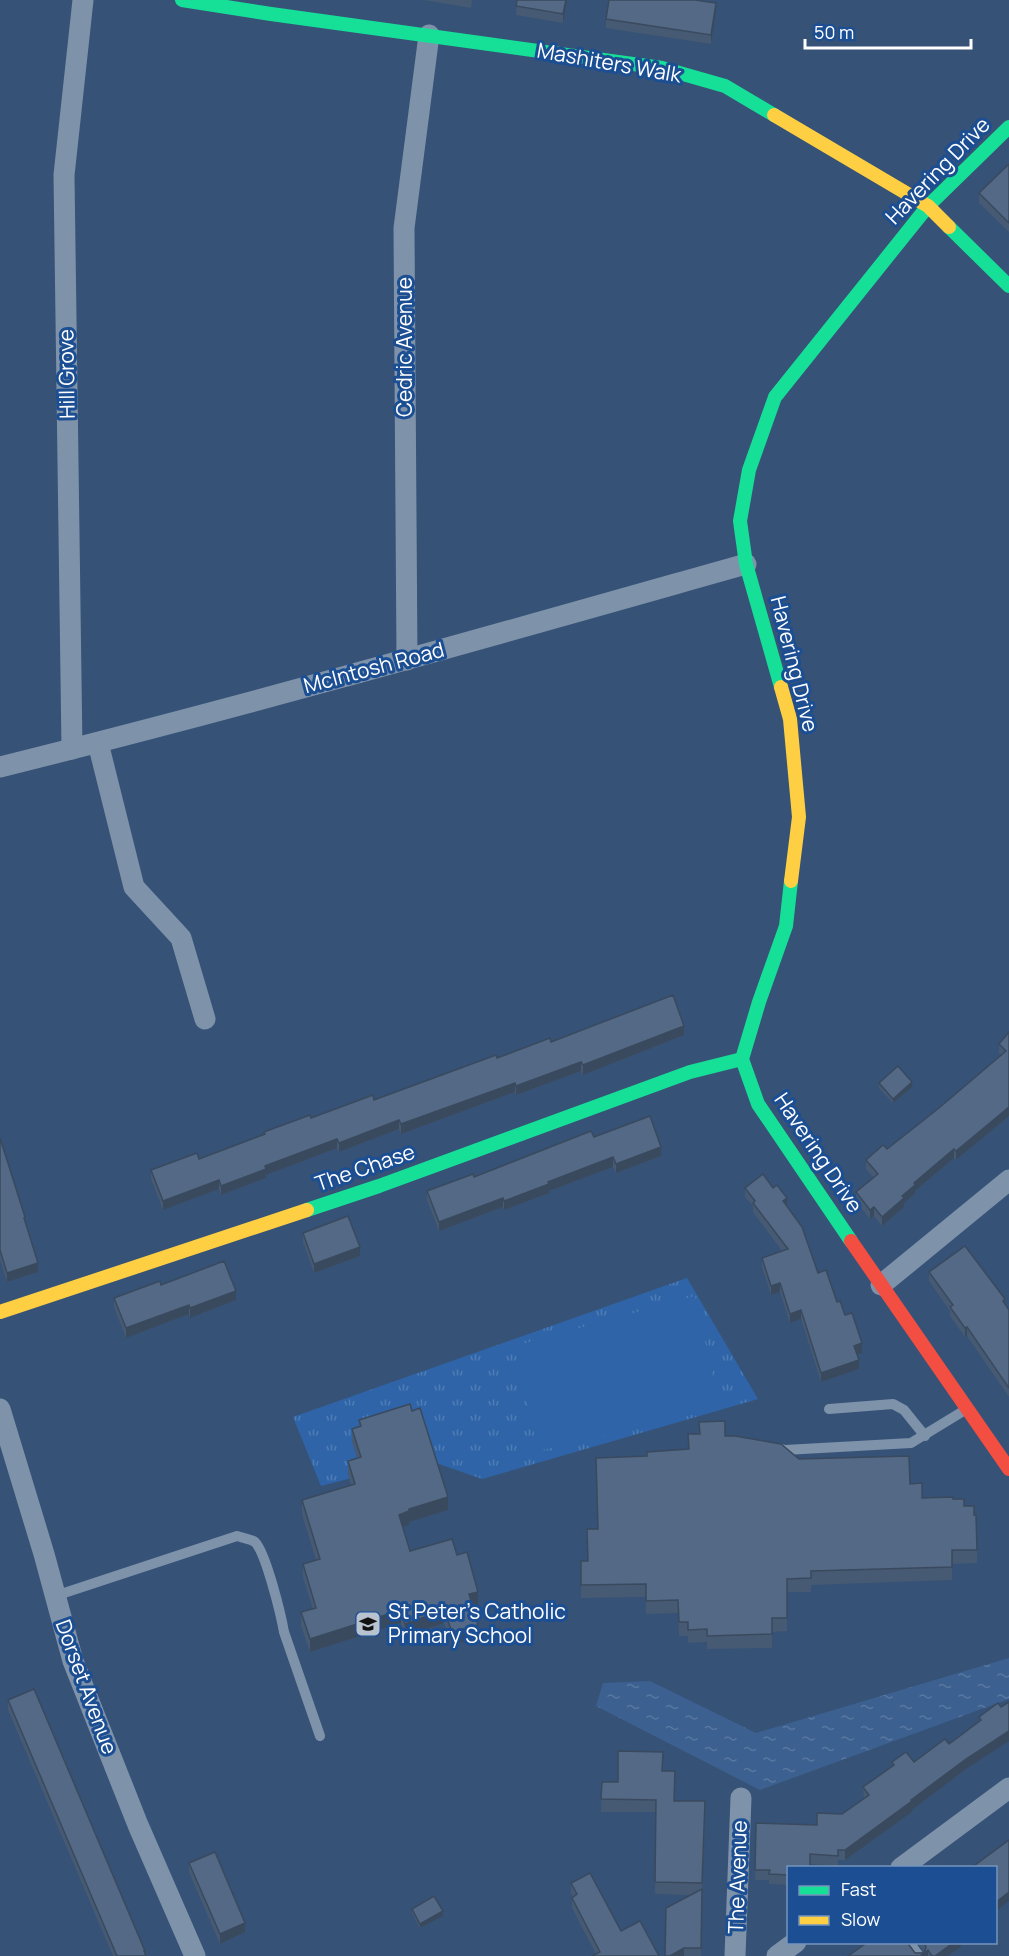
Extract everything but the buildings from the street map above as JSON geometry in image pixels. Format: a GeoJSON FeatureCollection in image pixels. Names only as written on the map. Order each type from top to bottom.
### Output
{"type":"FeatureCollection","features":[{"type":"Feature","properties":{"kind":"street","name":"Hill Grove"},"geometry":{"type":"LineString","coordinates":[[72,749],[64,175],[83,0]]}},
{"type":"Feature","properties":{"kind":"street","name":"Mashiters Walk"},"geometry":{"type":"LineString","coordinates":[[182,0],[662,68],[725,86],[928,206],[1009,286]]}},
{"type":"Feature","properties":{"kind":"street","name":"Cedric Avenue"},"geometry":{"type":"LineString","coordinates":[[407,660],[404,228],[429,35]]}},
{"type":"Feature","properties":{"kind":"street","name":"Havering Drive"},"geometry":{"type":"LineString","coordinates":[[1009,128],[928,206],[775,397],[749,470],[740,521],[746,564],[790,719],[799,816],[786,926],[742,1059],[758,1104],[1009,1469]]}},
{"type":"Feature","properties":{"kind":"street","name":"McIntosh Road"},"geometry":{"type":"LineString","coordinates":[[0,767],[407,660],[746,564]]}},
{"type":"Feature","properties":{"kind":"street"},"geometry":{"type":"LineString","coordinates":[[98,743],[134,887],[181,938],[205,1019]]}},
{"type":"Feature","properties":{"kind":"street","name":"The Chase"},"geometry":{"type":"LineString","coordinates":[[0,1312],[379,1186],[690,1072],[742,1059]]}},
{"type":"Feature","properties":{"kind":"street"},"geometry":{"type":"LineString","coordinates":[[881,1285],[1009,1180]]}},
{"type":"Feature","properties":{"kind":"street","name":"Dorset Avenue"},"geometry":{"type":"LineString","coordinates":[[0,1409],[73,1661],[138,1825],[195,1956]]}},
{"type":"Feature","properties":{"kind":"street"},"geometry":{"type":"LineString","coordinates":[[904,1866],[1009,1788]]}},
{"type":"Feature","properties":{"kind":"street","name":"The Avenue"},"geometry":{"type":"LineString","coordinates":[[735,1956],[741,1798]]}},
{"type":"Feature","properties":{"kind":"street"},"geometry":{"type":"LineString","coordinates":[[777,1956],[793,1944]]}},
{"type":"Feature","properties":{"kind":"lane"},"geometry":{"type":"LineString","coordinates":[[829,1408],[893,1404],[904,1410],[925,1436]]}},
{"type":"Feature","properties":{"kind":"lane"},"geometry":{"type":"LineString","coordinates":[[766,1447],[785,1450],[911,1443],[968,1408]]}},
{"type":"Feature","properties":{"kind":"lane"},"geometry":{"type":"LineString","coordinates":[[55,1596],[237,1536],[254,1541],[261,1550],[284,1632],[320,1736]]}},
{"type":"Feature","properties":{"kind":"green space"},"geometry":{"type":"Polygon","coordinates":[[[687,1278],[758,1399],[482,1479],[425,1459],[321,1486],[293,1417],[687,1278]]]}},
{"type":"Feature","properties":{"kind":"green space"},"geometry":{"type":"Polygon","coordinates":[[[695,1296],[720,1408],[538,1451],[515,1346],[695,1296]]]}},
{"type":"Feature","properties":{"kind":"water"},"geometry":{"type":"Polygon","coordinates":[[[1009,1658],[1009,1699],[760,1790],[596,1706],[603,1683],[650,1681],[756,1733],[1009,1658]]]}},
{"type":"Feature","properties":{"kind":"traffic: fast"},"geometry":{"type":"LineString","coordinates":[[182,0],[662,68],[725,86],[774,115]]}},
{"type":"Feature","properties":{"kind":"traffic: fast"},"geometry":{"type":"LineString","coordinates":[[781,687],[746,564],[740,521],[749,470],[775,397],[928,206],[1009,127]]}},
{"type":"Feature","properties":{"kind":"traffic: fast"},"geometry":{"type":"LineString","coordinates":[[949,227],[1009,286]]}},
{"type":"Feature","properties":{"kind":"traffic: fast"},"geometry":{"type":"LineString","coordinates":[[791,881],[786,926],[742,1059],[758,1104],[851,1241]]}},
{"type":"Feature","properties":{"kind":"traffic: fast"},"geometry":{"type":"LineString","coordinates":[[307,1210],[379,1186],[690,1072],[742,1059]]}},
{"type":"Feature","properties":{"kind":"traffic: slow"},"geometry":{"type":"LineString","coordinates":[[774,115],[928,206],[949,227]]}},
{"type":"Feature","properties":{"kind":"traffic: slow"},"geometry":{"type":"LineString","coordinates":[[781,687],[790,719],[799,817],[791,881]]}},
{"type":"Feature","properties":{"kind":"traffic: slow"},"geometry":{"type":"LineString","coordinates":[[0,1312],[307,1210]]}},
{"type":"Feature","properties":{"kind":"traffic: jam"},"geometry":{"type":"LineString","coordinates":[[851,1241],[1009,1469]]}},
{"type":"Feature","properties":{"kind":"place","name":"St Peter's Catholic Primary School"},"geometry":{"type":"Point","coordinates":[368,1624]}}]}
